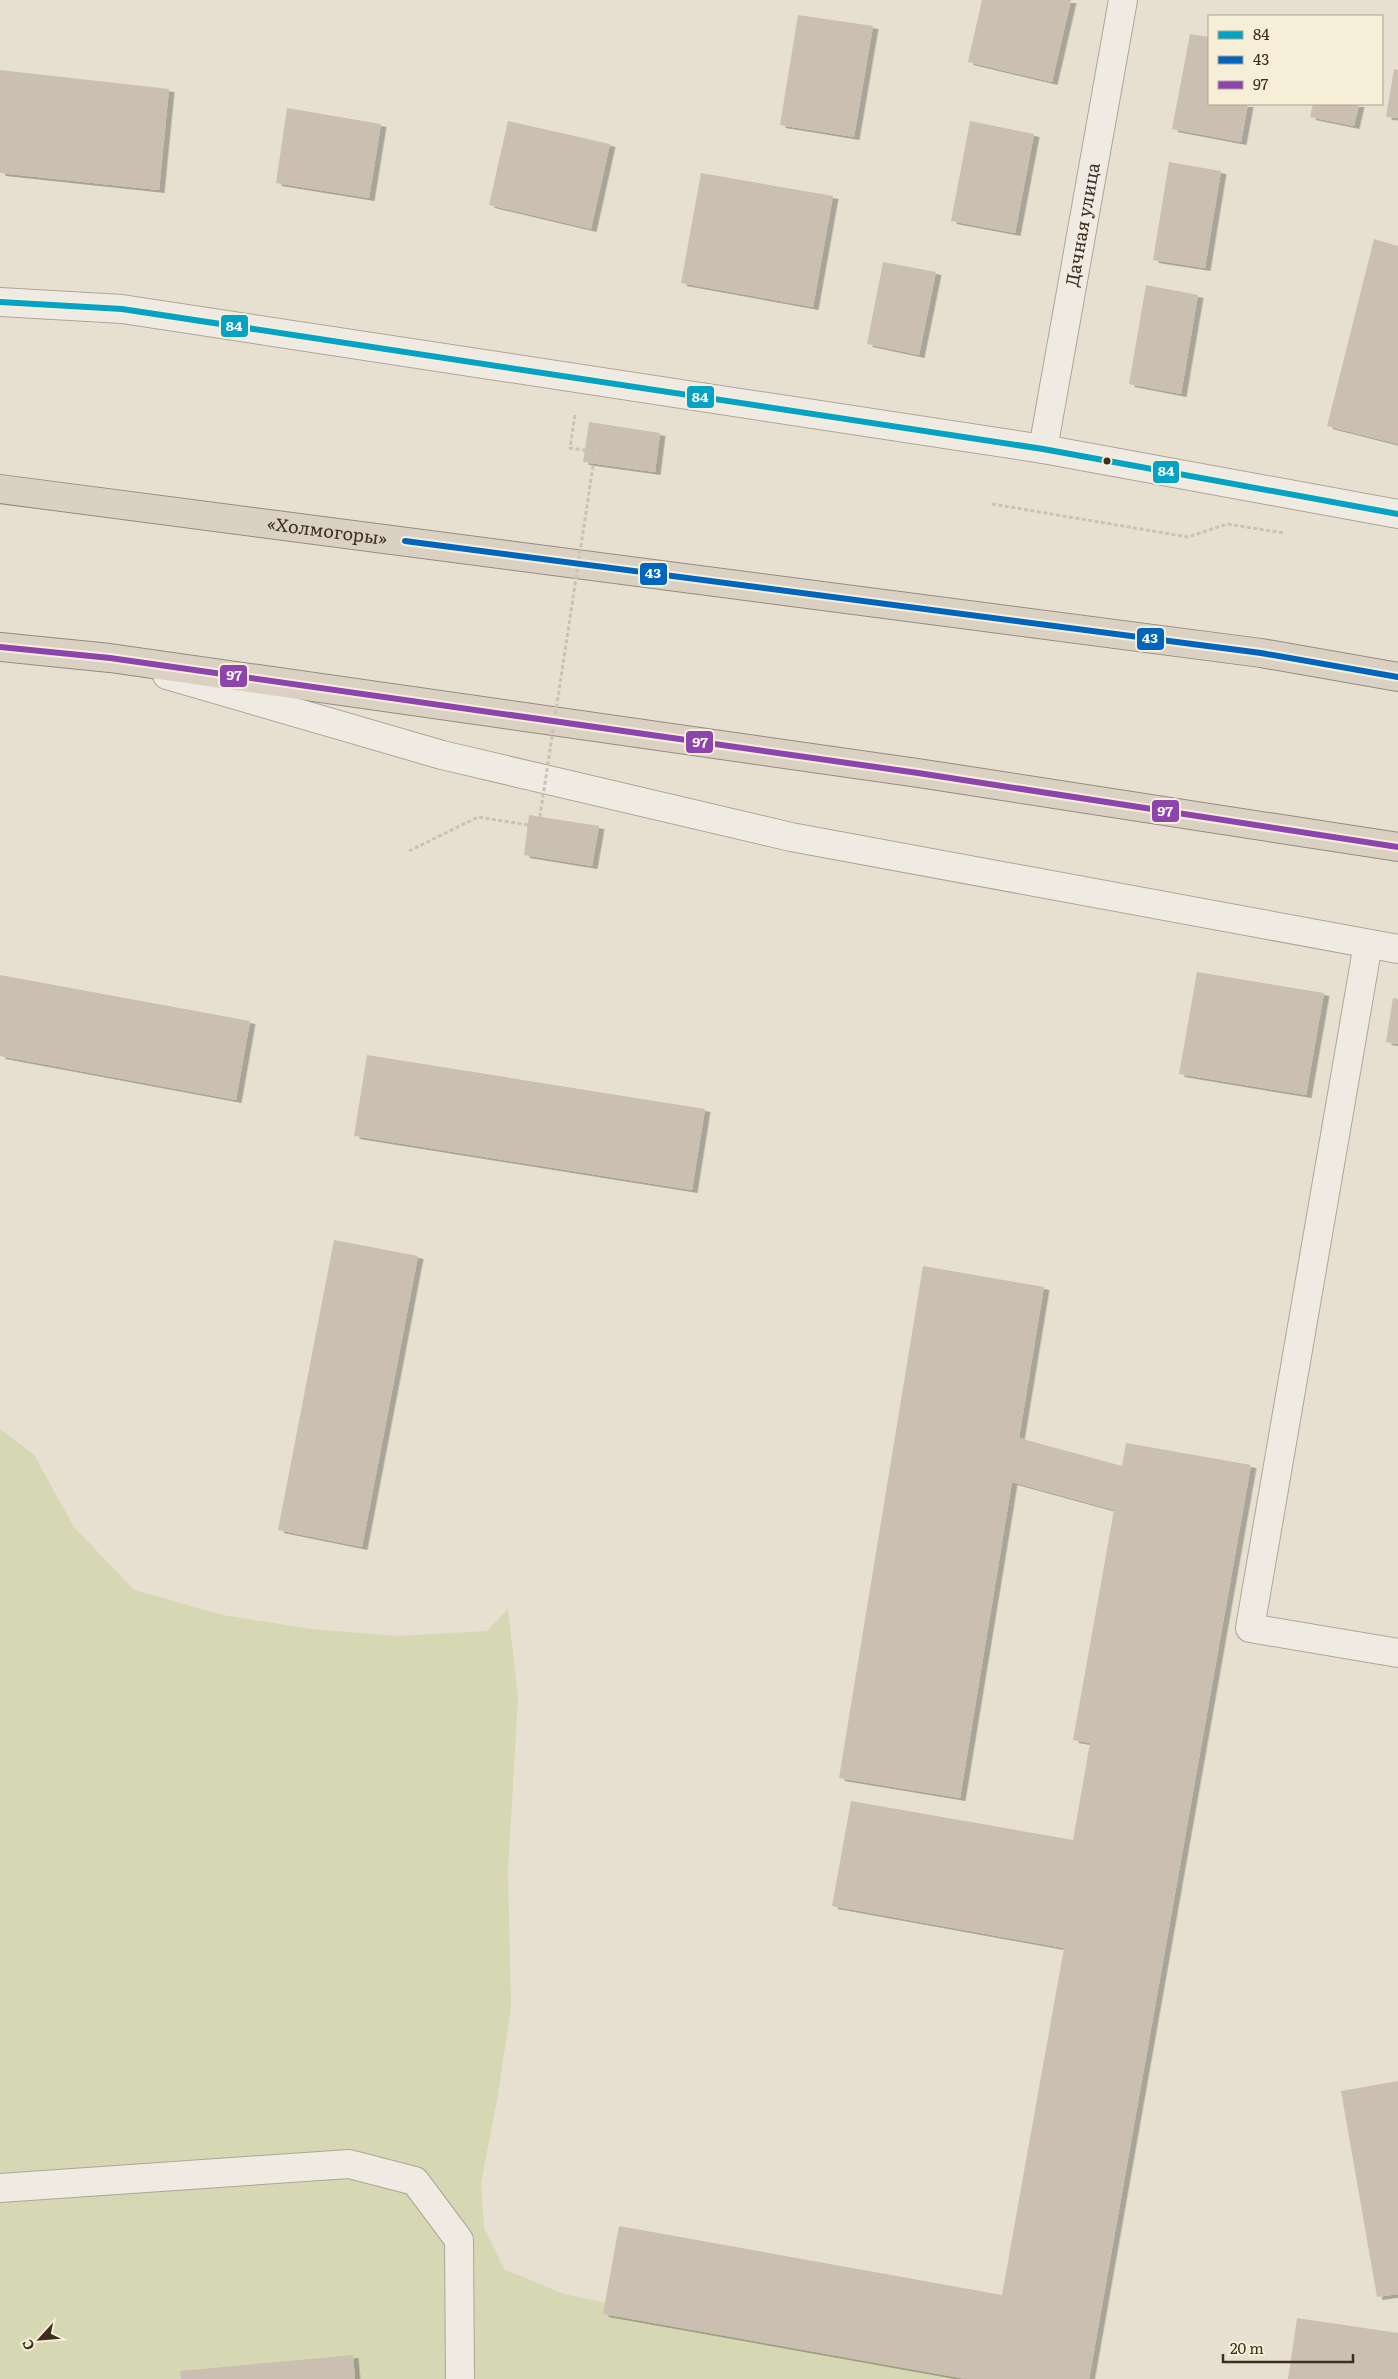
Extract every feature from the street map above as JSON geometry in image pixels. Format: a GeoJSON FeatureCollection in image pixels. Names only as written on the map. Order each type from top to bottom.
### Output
{"type":"FeatureCollection","features":[{"type":"Feature","properties":{"kind":"highway","name":"«Холмогоры»"},"geometry":{"type":"LineString","coordinates":[[0,489],[1261,653],[1398,677]]}},
{"type":"Feature","properties":{"kind":"highway"},"geometry":{"type":"LineString","coordinates":[[0,647],[110,658],[918,773],[1398,847]]}},
{"type":"Feature","properties":{"kind":"street","name":"Дачная улица"},"geometry":{"type":"LineString","coordinates":[[1043,450],[1123,0]]}},
{"type":"Feature","properties":{"kind":"street"},"geometry":{"type":"LineString","coordinates":[[0,302],[122,309],[1043,450],[1398,514]]}},
{"type":"Feature","properties":{"kind":"street"},"geometry":{"type":"LineString","coordinates":[[110,658],[442,755],[791,837],[1398,949]]}},
{"type":"Feature","properties":{"kind":"street"},"geometry":{"type":"LineString","coordinates":[[1368,944],[1250,1628],[1398,1653]]}},
{"type":"Feature","properties":{"kind":"street"},"geometry":{"type":"LineString","coordinates":[[0,2188],[349,2164],[415,2181],[459,2240],[460,2379]]}},
{"type":"Feature","properties":{"kind":"path"},"geometry":{"type":"LineString","coordinates":[[410,851],[478,817],[590,834],[587,857],[535,849],[598,433],[654,441],[651,460],[570,448],[575,415]]}},
{"type":"Feature","properties":{"kind":"path"},"geometry":{"type":"LineString","coordinates":[[992,504],[1188,537],[1227,524],[1294,535]]}},
{"type":"Feature","properties":{"kind":"green space"},"geometry":{"type":"Polygon","coordinates":[[[0,1429],[34,1455],[74,1527],[134,1590],[223,1615],[312,1629],[398,1636],[487,1631],[508,1609],[518,1698],[508,1870],[511,2007],[498,2095],[481,2183],[484,2228],[504,2269],[564,2294],[970,2379],[0,2379],[0,1429]]]}},
{"type":"Feature","properties":{"kind":"building"},"geometry":{"type":"Polygon","coordinates":[[[982,0],[1071,0],[1052,82],[968,62],[982,0]]]}},
{"type":"Feature","properties":{"kind":"building"},"geometry":{"type":"Polygon","coordinates":[[[798,15],[873,26],[854,137],[780,125],[798,15]]]}},
{"type":"Feature","properties":{"kind":"building"},"geometry":{"type":"Polygon","coordinates":[[[1190,34],[1208,37],[1208,105],[1248,105],[1241,142],[1172,129],[1190,34]]]}},
{"type":"Feature","properties":{"kind":"building"},"geometry":{"type":"Polygon","coordinates":[[[1394,69],[1398,70],[1398,118],[1386,117],[1394,69]]]}},
{"type":"Feature","properties":{"kind":"building"},"geometry":{"type":"Polygon","coordinates":[[[0,70],[169,89],[159,190],[0,173],[0,70]]]}},
{"type":"Feature","properties":{"kind":"building"},"geometry":{"type":"Polygon","coordinates":[[[1313,105],[1359,105],[1354,126],[1310,117],[1313,105]]]}},
{"type":"Feature","properties":{"kind":"building"},"geometry":{"type":"Polygon","coordinates":[[[287,108],[381,124],[369,198],[276,183],[287,108]]]}},
{"type":"Feature","properties":{"kind":"building"},"geometry":{"type":"Polygon","coordinates":[[[508,121],[610,144],[591,229],[489,205],[508,121]]]}},
{"type":"Feature","properties":{"kind":"building"},"geometry":{"type":"Polygon","coordinates":[[[970,121],[1034,134],[1015,233],[951,221],[970,121]]]}},
{"type":"Feature","properties":{"kind":"building"},"geometry":{"type":"Polygon","coordinates":[[[1169,162],[1221,171],[1205,268],[1153,260],[1169,162]]]}},
{"type":"Feature","properties":{"kind":"building"},"geometry":{"type":"Polygon","coordinates":[[[701,173],[833,196],[813,307],[681,283],[701,173]]]}},
{"type":"Feature","properties":{"kind":"building"},"geometry":{"type":"Polygon","coordinates":[[[1374,239],[1398,246],[1398,444],[1327,426],[1374,239]]]}},
{"type":"Feature","properties":{"kind":"building"},"geometry":{"type":"Polygon","coordinates":[[[883,262],[936,272],[919,355],[867,344],[883,262]]]}},
{"type":"Feature","properties":{"kind":"building"},"geometry":{"type":"Polygon","coordinates":[[[1146,285],[1198,295],[1181,394],[1129,384],[1146,285]]]}},
{"type":"Feature","properties":{"kind":"building"},"geometry":{"type":"Polygon","coordinates":[[[589,422],[660,433],[655,472],[583,462],[589,422]]]}},
{"type":"Feature","properties":{"kind":"building"},"geometry":{"type":"Polygon","coordinates":[[[529,815],[599,826],[592,866],[524,855],[529,815]]]}},
{"type":"Feature","properties":{"kind":"building"},"geometry":{"type":"Polygon","coordinates":[[[1197,972],[1324,993],[1306,1095],[1179,1074],[1197,972]]]}},
{"type":"Feature","properties":{"kind":"building"},"geometry":{"type":"Polygon","coordinates":[[[0,975],[250,1021],[236,1100],[0,1056],[0,975]]]}},
{"type":"Feature","properties":{"kind":"building"},"geometry":{"type":"Polygon","coordinates":[[[1393,998],[1398,999],[1398,1044],[1386,1042],[1393,998]]]}},
{"type":"Feature","properties":{"kind":"building"},"geometry":{"type":"Polygon","coordinates":[[[367,1055],[705,1109],[692,1190],[354,1136],[367,1055]]]}},
{"type":"Feature","properties":{"kind":"building"},"geometry":{"type":"Polygon","coordinates":[[[334,1240],[418,1256],[362,1547],[278,1530],[334,1240]]]}},
{"type":"Feature","properties":{"kind":"building"},"geometry":{"type":"Polygon","coordinates":[[[923,1266],[1044,1287],[1019,1438],[1122,1466],[1126,1443],[1251,1465],[1089,2379],[966,2379],[603,2314],[619,2226],[1002,2295],[1064,1948],[832,1906],[851,1801],[1073,1840],[1090,1743],[1073,1740],[1114,1510],[1012,1482],[960,1798],[839,1778],[923,1266]]]}},
{"type":"Feature","properties":{"kind":"building"},"geometry":{"type":"Polygon","coordinates":[[[1398,2081],[1398,2294],[1377,2297],[1341,2091],[1398,2081]]]}},
{"type":"Feature","properties":{"kind":"building"},"geometry":{"type":"Polygon","coordinates":[[[1297,2318],[1398,2333],[1398,2379],[1288,2379],[1297,2318]]]}},
{"type":"Feature","properties":{"kind":"building"},"geometry":{"type":"Polygon","coordinates":[[[353,2355],[355,2379],[181,2379],[180,2371],[353,2355]]]}},
{"type":"Feature","properties":{"kind":"transit line","name":"84"},"geometry":{"type":"LineString","coordinates":[[0,302],[122,309],[1043,449],[1398,514]]}},
{"type":"Feature","properties":{"kind":"transit line","name":"43"},"geometry":{"type":"LineString","coordinates":[[405,541],[1261,653],[1398,677]]}},
{"type":"Feature","properties":{"kind":"transit line","name":"97"},"geometry":{"type":"LineString","coordinates":[[0,647],[110,658],[918,773],[1398,847]]}}]}
